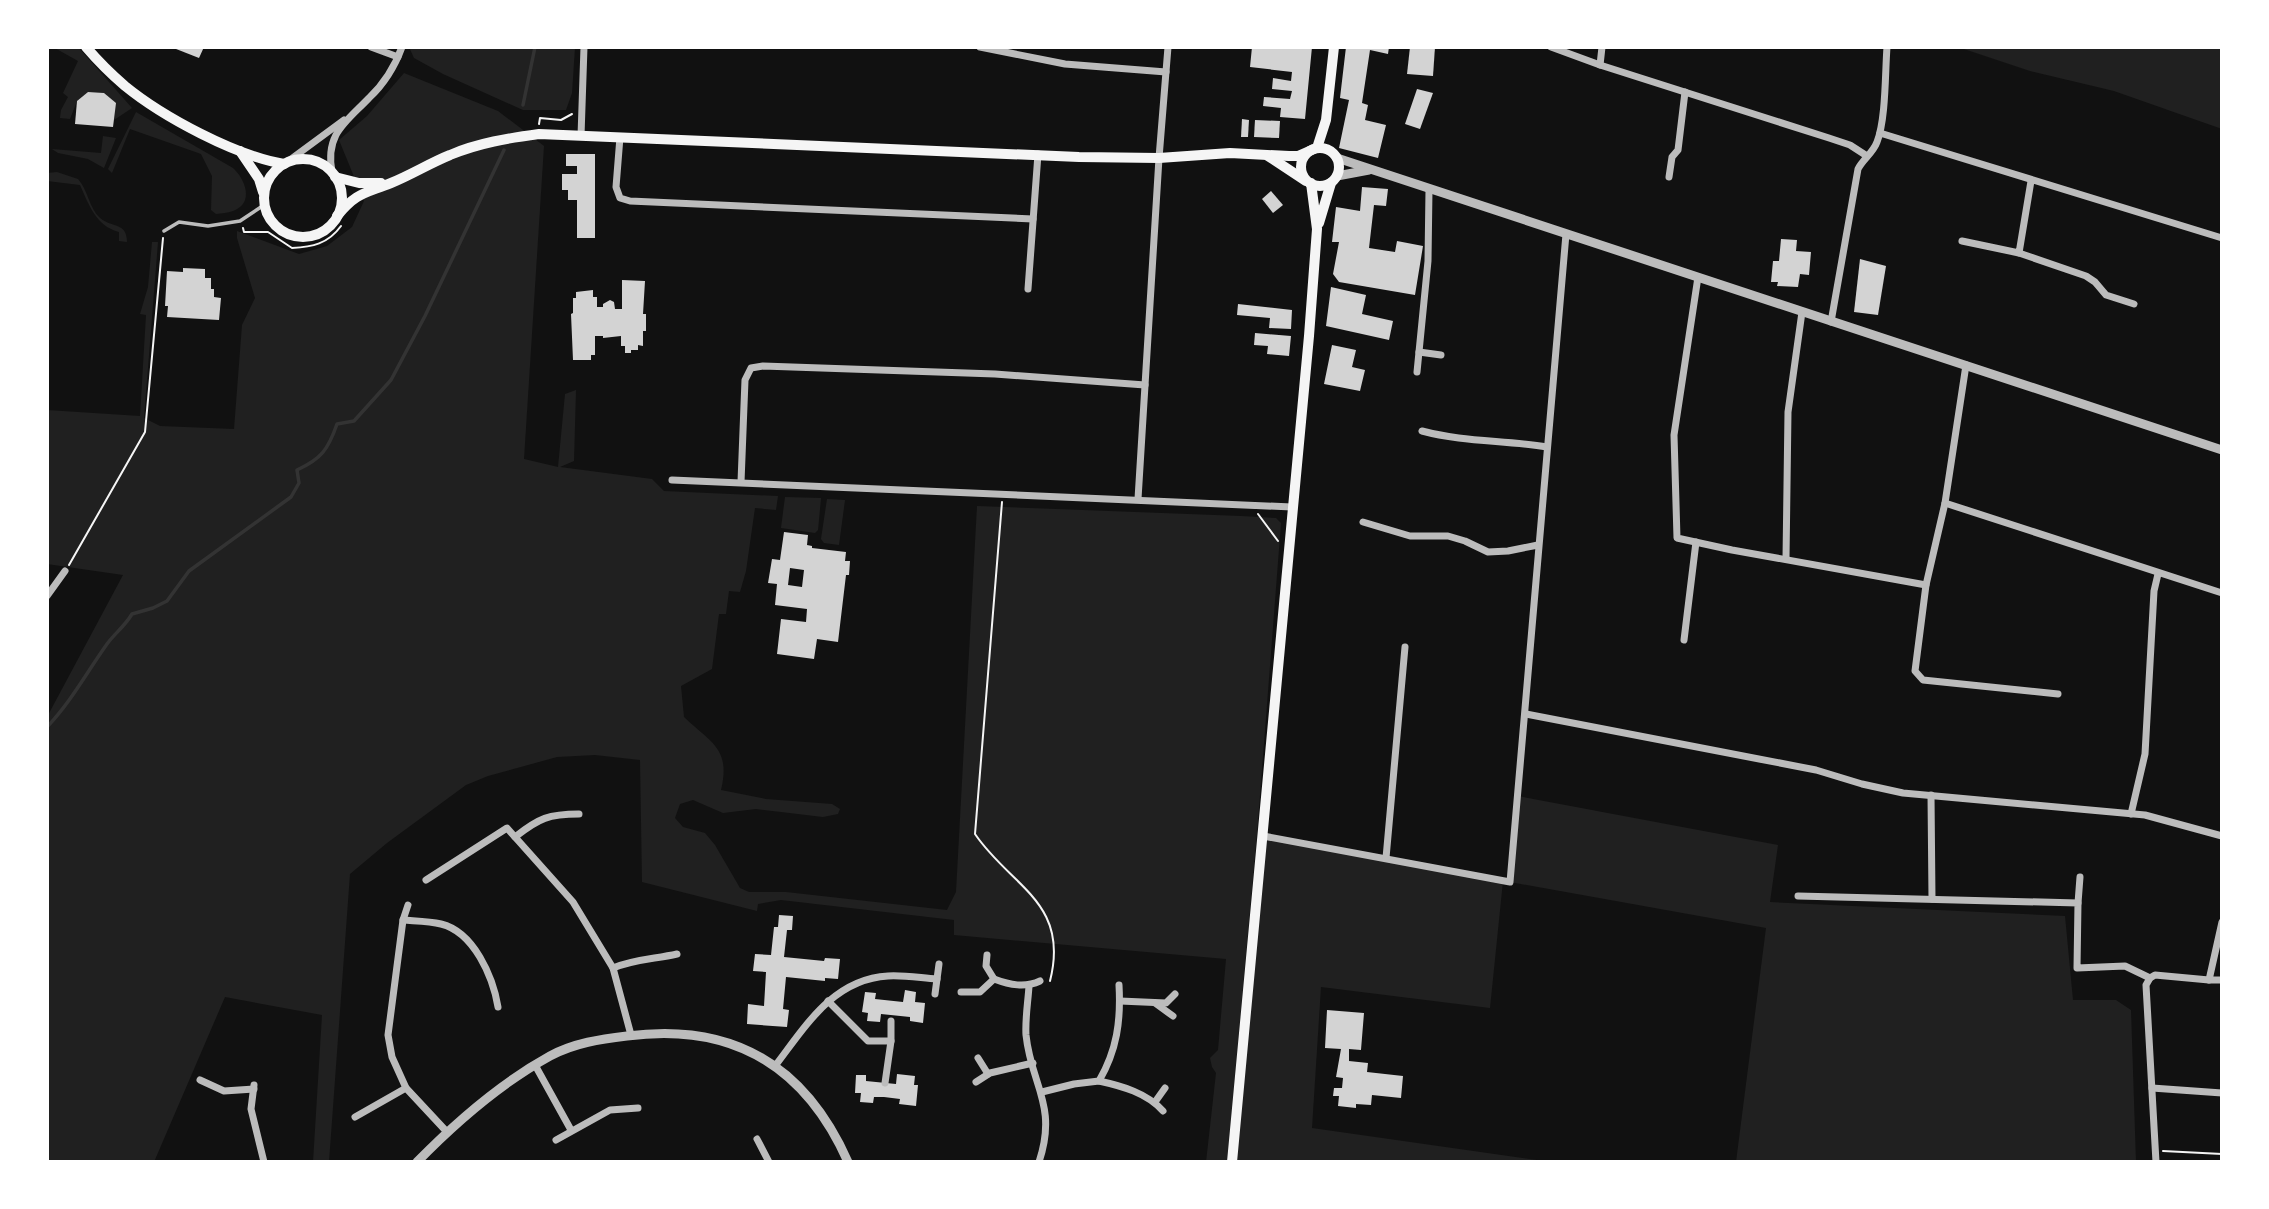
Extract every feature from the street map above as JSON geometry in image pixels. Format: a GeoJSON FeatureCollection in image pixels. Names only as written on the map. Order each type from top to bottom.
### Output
{"type":"FeatureCollection","features":[{"type":"Feature","properties":{"kind":"main road"},"geometry":{"type":"LineString","coordinates":[[86,47],[136,94],[176,119],[240,151],[265,161],[286,163],[301,159],[312,160],[334,175],[359,183],[391,183]]}},
{"type":"Feature","properties":{"kind":"main road"},"geometry":{"type":"LineString","coordinates":[[1317,229],[1309,182],[1302,171],[1303,161],[1315,149],[1326,120],[1334,47]]}},
{"type":"Feature","properties":{"kind":"main road"},"geometry":{"type":"LineString","coordinates":[[1232,1162],[1317,229],[1339,164],[1334,155],[1326,120]]}},
{"type":"Feature","properties":{"kind":"main road"},"geometry":{"type":"LineString","coordinates":[[240,151],[259,179],[274,225],[296,237],[320,233],[328,228],[350,200],[452,153],[481,144],[539,134],[1159,158],[1230,153],[1298,156],[1315,149],[1334,155]]}},
{"type":"Feature","properties":{"kind":"main road"},"geometry":{"type":"LineString","coordinates":[[1266,155],[1309,182],[1321,186],[1334,179]]}},
{"type":"Feature","properties":{"kind":"main road"},"geometry":{"type":"LineString","coordinates":[[264,200],[271,175],[286,163]]}},
{"type":"Feature","properties":{"kind":"main road"},"geometry":{"type":"LineString","coordinates":[[334,175],[342,197],[337,216]]}},
{"type":"Feature","properties":{"kind":"street"},"geometry":{"type":"LineString","coordinates":[[371,47],[398,57]]}},
{"type":"Feature","properties":{"kind":"street"},"geometry":{"type":"LineString","coordinates":[[334,175],[332,141],[350,116],[383,83],[402,47]]}},
{"type":"Feature","properties":{"kind":"street"},"geometry":{"type":"LineString","coordinates":[[582,135],[584,47]]}},
{"type":"Feature","properties":{"kind":"street"},"geometry":{"type":"LineString","coordinates":[[980,47],[1065,64],[1166,72]]}},
{"type":"Feature","properties":{"kind":"street"},"geometry":{"type":"LineString","coordinates":[[1138,499],[1168,47]]}},
{"type":"Feature","properties":{"kind":"street"},"geometry":{"type":"LineString","coordinates":[[1551,47],[1850,145],[1867,156]]}},
{"type":"Feature","properties":{"kind":"street"},"geometry":{"type":"LineString","coordinates":[[1600,65],[1602,47]]}},
{"type":"Feature","properties":{"kind":"street"},"geometry":{"type":"LineString","coordinates":[[1831,322],[1858,169],[1875,147],[1880,133],[1887,47]]}},
{"type":"Feature","properties":{"kind":"street"},"geometry":{"type":"LineString","coordinates":[[1669,177],[1672,157],[1678,150],[1685,92]]}},
{"type":"Feature","properties":{"kind":"street"},"geometry":{"type":"LineString","coordinates":[[286,163],[350,116]]}},
{"type":"Feature","properties":{"kind":"street"},"geometry":{"type":"LineString","coordinates":[[1880,133],[2222,238]]}},
{"type":"Feature","properties":{"kind":"street"},"geometry":{"type":"LineString","coordinates":[[620,137],[615,187],[620,198],[631,201],[1033,219]]}},
{"type":"Feature","properties":{"kind":"street"},"geometry":{"type":"LineString","coordinates":[[1028,289],[1038,154]]}},
{"type":"Feature","properties":{"kind":"street"},"geometry":{"type":"LineString","coordinates":[[1334,155],[1429,190],[2222,450]]}},
{"type":"Feature","properties":{"kind":"street"},"geometry":{"type":"LineString","coordinates":[[1334,179],[1370,170]]}},
{"type":"Feature","properties":{"kind":"street"},"geometry":{"type":"LineString","coordinates":[[2019,253],[2031,181]]}},
{"type":"Feature","properties":{"kind":"street"},"geometry":{"type":"LineString","coordinates":[[1417,372],[1428,261],[1429,190]]}},
{"type":"Feature","properties":{"kind":"street"},"geometry":{"type":"LineString","coordinates":[[1263,836],[1510,882],[1566,234]]}},
{"type":"Feature","properties":{"kind":"street"},"geometry":{"type":"LineString","coordinates":[[1962,241],[2019,253],[2086,276],[2106,295],[2134,304]]}},
{"type":"Feature","properties":{"kind":"street"},"geometry":{"type":"LineString","coordinates":[[1698,277],[1674,435],[1677,538],[1926,585]]}},
{"type":"Feature","properties":{"kind":"street"},"geometry":{"type":"LineString","coordinates":[[1786,559],[1788,412],[1802,312]]}},
{"type":"Feature","properties":{"kind":"street"},"geometry":{"type":"LineString","coordinates":[[1419,352],[1441,355]]}},
{"type":"Feature","properties":{"kind":"street"},"geometry":{"type":"LineString","coordinates":[[1966,365],[1945,503],[1926,585],[1915,667],[1923,680],[2058,694]]}},
{"type":"Feature","properties":{"kind":"street"},"geometry":{"type":"LineString","coordinates":[[741,482],[745,380],[751,368],[762,366],[995,374],[1145,385]]}},
{"type":"Feature","properties":{"kind":"street"},"geometry":{"type":"LineString","coordinates":[[1422,431],[1439,436],[1547,447]]}},
{"type":"Feature","properties":{"kind":"street"},"geometry":{"type":"LineString","coordinates":[[672,480],[1292,507]]}},
{"type":"Feature","properties":{"kind":"street"},"geometry":{"type":"LineString","coordinates":[[1945,503],[2222,593]]}},
{"type":"Feature","properties":{"kind":"street"},"geometry":{"type":"LineString","coordinates":[[1363,522],[1410,537],[1448,536],[1488,552],[1538,545]]}},
{"type":"Feature","properties":{"kind":"street"},"geometry":{"type":"LineString","coordinates":[[1684,640],[1696,542]]}},
{"type":"Feature","properties":{"kind":"street"},"geometry":{"type":"LineString","coordinates":[[47,596],[65,572]]}},
{"type":"Feature","properties":{"kind":"street"},"geometry":{"type":"LineString","coordinates":[[2131,814],[2145,754],[2154,591],[2158,573]]}},
{"type":"Feature","properties":{"kind":"street"},"geometry":{"type":"LineString","coordinates":[[1386,858],[1405,647]]}},
{"type":"Feature","properties":{"kind":"street"},"geometry":{"type":"LineString","coordinates":[[1526,714],[1816,770],[1862,785],[1931,795],[2131,814],[2158,818],[2222,836]]}},
{"type":"Feature","properties":{"kind":"street"},"geometry":{"type":"LineString","coordinates":[[1931,795],[1932,899]]}},
{"type":"Feature","properties":{"kind":"street"},"geometry":{"type":"LineString","coordinates":[[515,837],[540,819],[560,814],[579,814]]}},
{"type":"Feature","properties":{"kind":"street"},"geometry":{"type":"LineString","coordinates":[[426,880],[507,828],[573,902],[613,968],[631,1035]]}},
{"type":"Feature","properties":{"kind":"street"},"geometry":{"type":"LineString","coordinates":[[2080,877],[2077,968],[2125,965],[2148,982]]}},
{"type":"Feature","properties":{"kind":"street"},"geometry":{"type":"LineString","coordinates":[[1798,896],[2078,903]]}},
{"type":"Feature","properties":{"kind":"street"},"geometry":{"type":"LineString","coordinates":[[408,905],[403,920],[388,1035],[392,1057],[406,1088],[447,1132]]}},
{"type":"Feature","properties":{"kind":"street"},"geometry":{"type":"LineString","coordinates":[[403,920],[441,924],[467,939],[495,989],[498,1007]]}},
{"type":"Feature","properties":{"kind":"street"},"geometry":{"type":"LineString","coordinates":[[2210,980],[2222,922]]}},
{"type":"Feature","properties":{"kind":"street"},"geometry":{"type":"LineString","coordinates":[[613,968],[643,958],[658,959],[677,954]]}},
{"type":"Feature","properties":{"kind":"street"},"geometry":{"type":"LineString","coordinates":[[987,956],[986,966],[994,979],[1029,986],[1040,981]]}},
{"type":"Feature","properties":{"kind":"street"},"geometry":{"type":"LineString","coordinates":[[935,994],[939,964]]}},
{"type":"Feature","properties":{"kind":"street"},"geometry":{"type":"LineString","coordinates":[[2155,1162],[2148,982],[2155,975],[2222,981]]}},
{"type":"Feature","properties":{"kind":"street"},"geometry":{"type":"LineString","coordinates":[[775,1066],[813,1016],[828,1001],[857,982],[896,976],[937,979]]}},
{"type":"Feature","properties":{"kind":"street"},"geometry":{"type":"LineString","coordinates":[[961,992],[980,992],[994,979]]}},
{"type":"Feature","properties":{"kind":"street"},"geometry":{"type":"LineString","coordinates":[[1099,1081],[1111,1060],[1116,1041],[1119,985]]}},
{"type":"Feature","properties":{"kind":"street"},"geometry":{"type":"LineString","coordinates":[[1029,986],[1026,1035],[1047,1121],[1046,1138],[1039,1162]]}},
{"type":"Feature","properties":{"kind":"street"},"geometry":{"type":"LineString","coordinates":[[1120,1000],[1166,1003],[1175,994]]}},
{"type":"Feature","properties":{"kind":"street"},"geometry":{"type":"LineString","coordinates":[[828,1001],[867,1041],[891,1041]]}},
{"type":"Feature","properties":{"kind":"street"},"geometry":{"type":"LineString","coordinates":[[1155,1003],[1173,1016]]}},
{"type":"Feature","properties":{"kind":"street"},"geometry":{"type":"LineString","coordinates":[[885,1083],[891,1021]]}},
{"type":"Feature","properties":{"kind":"street"},"geometry":{"type":"LineString","coordinates":[[417,1162],[447,1132],[519,1075],[552,1055],[585,1043],[631,1035],[666,1033],[705,1036],[749,1051],[775,1066],[803,1089],[830,1126],[844,1161]]}},
{"type":"Feature","properties":{"kind":"street"},"geometry":{"type":"LineString","coordinates":[[978,1058],[988,1074]]}},
{"type":"Feature","properties":{"kind":"street"},"geometry":{"type":"LineString","coordinates":[[976,1082],[988,1074],[1033,1063]]}},
{"type":"Feature","properties":{"kind":"street"},"geometry":{"type":"LineString","coordinates":[[535,1065],[571,1130]]}},
{"type":"Feature","properties":{"kind":"street"},"geometry":{"type":"LineString","coordinates":[[200,1080],[224,1091],[254,1087],[251,1109],[264,1162]]}},
{"type":"Feature","properties":{"kind":"street"},"geometry":{"type":"LineString","coordinates":[[1042,1092],[1099,1081],[1155,1102],[1163,1111]]}},
{"type":"Feature","properties":{"kind":"street"},"geometry":{"type":"LineString","coordinates":[[355,1117],[406,1088]]}},
{"type":"Feature","properties":{"kind":"street"},"geometry":{"type":"LineString","coordinates":[[1155,1102],[1165,1088]]}},
{"type":"Feature","properties":{"kind":"street"},"geometry":{"type":"LineString","coordinates":[[2152,1088],[2222,1093]]}},
{"type":"Feature","properties":{"kind":"street"},"geometry":{"type":"LineString","coordinates":[[556,1140],[610,1110],[638,1108]]}},
{"type":"Feature","properties":{"kind":"street"},"geometry":{"type":"LineString","coordinates":[[757,1139],[769,1162]]}},
{"type":"Feature","properties":{"kind":"lane"},"geometry":{"type":"LineString","coordinates":[[164,231],[179,222],[208,226],[240,221],[264,200]]}},
{"type":"Feature","properties":{"kind":"path"},"geometry":{"type":"LineString","coordinates":[[65,572],[145,432],[164,231]]}},
{"type":"Feature","properties":{"kind":"path"},"geometry":{"type":"LineString","coordinates":[[1003,493],[975,834],[998,861],[1030,891],[1045,914],[1053,936],[1053,966],[1048,984],[1040,981]]}},
{"type":"Feature","properties":{"kind":"path"},"geometry":{"type":"LineString","coordinates":[[2155,1150],[2222,1154]]}},
{"type":"Feature","properties":{"kind":"shaded area"},"geometry":{"type":"Polygon","coordinates":[[[53,47],[78,47],[132,108],[114,120],[115,103],[104,93],[88,92],[77,101],[70,119],[60,118],[68,97],[63,93],[78,61],[53,47]]]}},
{"type":"Feature","properties":{"kind":"shaded area"},"geometry":{"type":"Polygon","coordinates":[[[409,47],[575,47],[572,93],[566,110],[523,110],[414,58],[409,47]]]}},
{"type":"Feature","properties":{"kind":"shaded area"},"geometry":{"type":"Polygon","coordinates":[[[1958,47],[2222,47],[2222,129],[2114,91],[2030,71],[1958,47]]]}},
{"type":"Feature","properties":{"kind":"shaded area"},"geometry":{"type":"Polygon","coordinates":[[[404,73],[498,111],[544,146],[524,459],[558,467],[565,394],[576,390],[574,461],[560,467],[652,479],[664,491],[778,496],[776,510],[755,508],[746,571],[740,592],[729,591],[726,614],[719,614],[712,669],[681,686],[684,717],[710,740],[721,755],[721,790],[766,799],[832,804],[840,809],[838,814],[823,817],[756,809],[723,813],[693,800],[680,804],[675,818],[683,827],[705,833],[740,888],[749,892],[786,892],[947,910],[956,892],[977,506],[1241,516],[1276,518],[1281,523],[1257,834],[1227,1162],[1206,1162],[1216,1073],[1210,1058],[1218,1050],[1226,959],[954,935],[954,920],[781,900],[758,904],[757,911],[642,882],[640,760],[595,755],[557,757],[488,776],[466,785],[350,874],[329,1162],[313,1162],[322,1015],[225,997],[154,1162],[47,1162],[47,717],[123,575],[47,564],[47,410],[140,416],[146,315],[140,314],[148,287],[152,242],[158,242],[144,418],[160,426],[234,429],[242,325],[255,298],[237,231],[299,254],[327,246],[352,227],[364,201],[339,140],[367,116],[404,73]]]}},
{"type":"Feature","properties":{"kind":"shaded area"},"geometry":{"type":"Polygon","coordinates":[[[136,112],[233,168],[246,191],[246,197],[240,207],[231,212],[216,214],[211,210],[212,176],[201,154],[130,129],[112,173],[108,169],[136,112]]]}},
{"type":"Feature","properties":{"kind":"shaded area"},"geometry":{"type":"Polygon","coordinates":[[[103,136],[116,138],[104,168],[88,159],[58,153],[52,149],[101,153],[103,136]]]}},
{"type":"Feature","properties":{"kind":"shaded area"},"geometry":{"type":"Polygon","coordinates":[[[57,172],[78,179],[96,214],[122,228],[127,242],[119,241],[119,232],[99,220],[80,185],[47,181],[47,173],[57,172]]]}},
{"type":"Feature","properties":{"kind":"shaded area"},"geometry":{"type":"Polygon","coordinates":[[[785,497],[821,498],[818,530],[815,533],[781,528],[785,497]]]}},
{"type":"Feature","properties":{"kind":"shaded area"},"geometry":{"type":"Polygon","coordinates":[[[827,499],[845,500],[839,545],[824,543],[821,539],[827,499]]]}},
{"type":"Feature","properties":{"kind":"shaded area"},"geometry":{"type":"Polygon","coordinates":[[[1518,796],[1778,845],[1770,902],[2065,916],[2073,1000],[2116,1000],[2131,1010],[2136,1162],[1736,1162],[1766,928],[1510,882],[1518,796]]]}},
{"type":"Feature","properties":{"kind":"shaded area"},"geometry":{"type":"Polygon","coordinates":[[[1263,836],[1503,881],[1490,1008],[1321,987],[1312,1128],[1551,1162],[1232,1162],[1263,836]]]}},
{"type":"Feature","properties":{"kind":"building"},"geometry":{"type":"Polygon","coordinates":[[[171,47],[204,47],[199,58],[171,47]]]}},
{"type":"Feature","properties":{"kind":"building"},"geometry":{"type":"Polygon","coordinates":[[[1252,47],[1312,47],[1305,119],[1280,117],[1281,108],[1263,106],[1264,97],[1290,99],[1292,91],[1272,89],[1273,78],[1291,81],[1292,72],[1250,67],[1252,47]]]}},
{"type":"Feature","properties":{"kind":"building"},"geometry":{"type":"Polygon","coordinates":[[[1346,47],[1389,47],[1388,54],[1370,50],[1362,103],[1368,105],[1365,120],[1386,125],[1378,158],[1339,148],[1349,100],[1340,98],[1346,47]]]}},
{"type":"Feature","properties":{"kind":"building"},"geometry":{"type":"Polygon","coordinates":[[[1410,47],[1435,47],[1433,76],[1407,74],[1410,47]]]}},
{"type":"Feature","properties":{"kind":"building"},"geometry":{"type":"Polygon","coordinates":[[[1417,89],[1433,93],[1420,129],[1405,124],[1417,89]]]}},
{"type":"Feature","properties":{"kind":"building"},"geometry":{"type":"Polygon","coordinates":[[[88,92],[104,93],[116,103],[113,127],[75,124],[77,101],[88,92]]]}},
{"type":"Feature","properties":{"kind":"building"},"geometry":{"type":"Polygon","coordinates":[[[1242,119],[1249,120],[1248,137],[1241,137],[1242,119]]]}},
{"type":"Feature","properties":{"kind":"building"},"geometry":{"type":"Polygon","coordinates":[[[1255,120],[1280,121],[1279,138],[1254,137],[1255,120]]]}},
{"type":"Feature","properties":{"kind":"building"},"geometry":{"type":"Polygon","coordinates":[[[566,154],[595,154],[595,238],[577,238],[577,200],[568,200],[568,190],[562,190],[562,174],[577,174],[577,166],[566,166],[566,154]]]}},
{"type":"Feature","properties":{"kind":"building"},"geometry":{"type":"Polygon","coordinates":[[[1362,187],[1388,189],[1386,206],[1374,205],[1369,248],[1395,252],[1397,241],[1423,246],[1415,295],[1339,282],[1333,274],[1339,242],[1332,242],[1336,207],[1360,211],[1362,187]]]}},
{"type":"Feature","properties":{"kind":"building"},"geometry":{"type":"Polygon","coordinates":[[[1271,191],[1283,205],[1273,213],[1262,199],[1271,191]]]}},
{"type":"Feature","properties":{"kind":"building"},"geometry":{"type":"Polygon","coordinates":[[[1781,239],[1797,240],[1796,251],[1811,252],[1809,275],[1800,274],[1798,287],[1777,286],[1778,282],[1771,282],[1773,261],[1779,261],[1781,239]]]}},
{"type":"Feature","properties":{"kind":"building"},"geometry":{"type":"Polygon","coordinates":[[[1860,259],[1886,266],[1878,315],[1854,312],[1860,259]]]}},
{"type":"Feature","properties":{"kind":"building"},"geometry":{"type":"Polygon","coordinates":[[[183,268],[205,269],[205,278],[211,278],[214,297],[221,298],[219,320],[167,317],[167,271],[183,272],[183,268]]]}},
{"type":"Feature","properties":{"kind":"building"},"geometry":{"type":"Polygon","coordinates":[[[622,280],[645,281],[643,314],[646,314],[646,331],[643,331],[643,346],[638,345],[638,350],[625,353],[625,346],[621,346],[621,336],[595,336],[595,355],[591,355],[591,360],[573,360],[571,314],[576,292],[593,290],[593,297],[597,297],[597,307],[603,307],[603,304],[610,300],[614,302],[615,309],[622,309],[622,280]]]}},
{"type":"Feature","properties":{"kind":"building"},"geometry":{"type":"Polygon","coordinates":[[[1331,287],[1366,295],[1362,314],[1393,321],[1389,340],[1326,326],[1331,287]]]}},
{"type":"Feature","properties":{"kind":"building"},"geometry":{"type":"Polygon","coordinates":[[[1238,304],[1292,310],[1291,329],[1269,328],[1270,318],[1237,315],[1238,304]]]}},
{"type":"Feature","properties":{"kind":"building"},"geometry":{"type":"Polygon","coordinates":[[[1255,333],[1291,336],[1289,356],[1267,354],[1268,346],[1254,345],[1255,333]]]}},
{"type":"Feature","properties":{"kind":"building"},"geometry":{"type":"Polygon","coordinates":[[[1332,345],[1356,350],[1352,367],[1365,370],[1360,391],[1324,384],[1332,345]]]}},
{"type":"Feature","properties":{"kind":"building"},"geometry":{"type":"Polygon","coordinates":[[[784,532],[808,535],[807,545],[846,552],[845,561],[850,561],[838,642],[817,639],[814,659],[777,654],[781,619],[806,622],[807,609],[775,605],[777,584],[768,583],[772,559],[780,560],[784,532]],[[790,568],[788,585],[802,587],[804,570],[790,568]]]}},
{"type":"Feature","properties":{"kind":"building"},"geometry":{"type":"Polygon","coordinates":[[[779,915],[793,916],[792,930],[787,930],[784,957],[824,961],[825,958],[840,959],[838,979],[825,978],[825,981],[786,977],[783,1009],[789,1010],[787,1027],[747,1024],[748,1004],[764,1006],[766,972],[753,971],[755,954],[771,955],[774,927],[778,927],[779,915]]]}},
{"type":"Feature","properties":{"kind":"building"},"geometry":{"type":"Polygon","coordinates":[[[905,990],[916,992],[915,1002],[925,1003],[923,1023],[910,1021],[910,1017],[881,1014],[880,1022],[867,1021],[868,1013],[862,1012],[865,992],[876,993],[875,999],[903,1002],[905,990]]]}},
{"type":"Feature","properties":{"kind":"building"},"geometry":{"type":"Polygon","coordinates":[[[1327,1010],[1364,1013],[1361,1050],[1349,1049],[1349,1061],[1368,1063],[1367,1072],[1403,1076],[1401,1098],[1372,1095],[1371,1105],[1356,1104],[1356,1108],[1338,1106],[1339,1096],[1333,1096],[1334,1088],[1342,1088],[1343,1078],[1336,1077],[1341,1049],[1325,1048],[1327,1010]]]}},
{"type":"Feature","properties":{"kind":"building"},"geometry":{"type":"Polygon","coordinates":[[[897,1074],[915,1076],[914,1085],[918,1085],[916,1106],[899,1104],[900,1099],[884,1097],[874,1097],[873,1103],[860,1102],[861,1093],[855,1093],[856,1075],[866,1075],[866,1081],[896,1084],[897,1074]]]}},
{"type":"Feature","properties":{"kind":"waterway"},"geometry":{"type":"LineString","coordinates":[[523,105],[535,47]]}},
{"type":"Feature","properties":{"kind":"waterway"},"geometry":{"type":"LineString","coordinates":[[47,727],[132,614],[167,601],[189,571],[291,497],[299,483],[297,470],[323,453],[337,424],[354,421],[391,380],[425,316],[504,150]]}}]}
